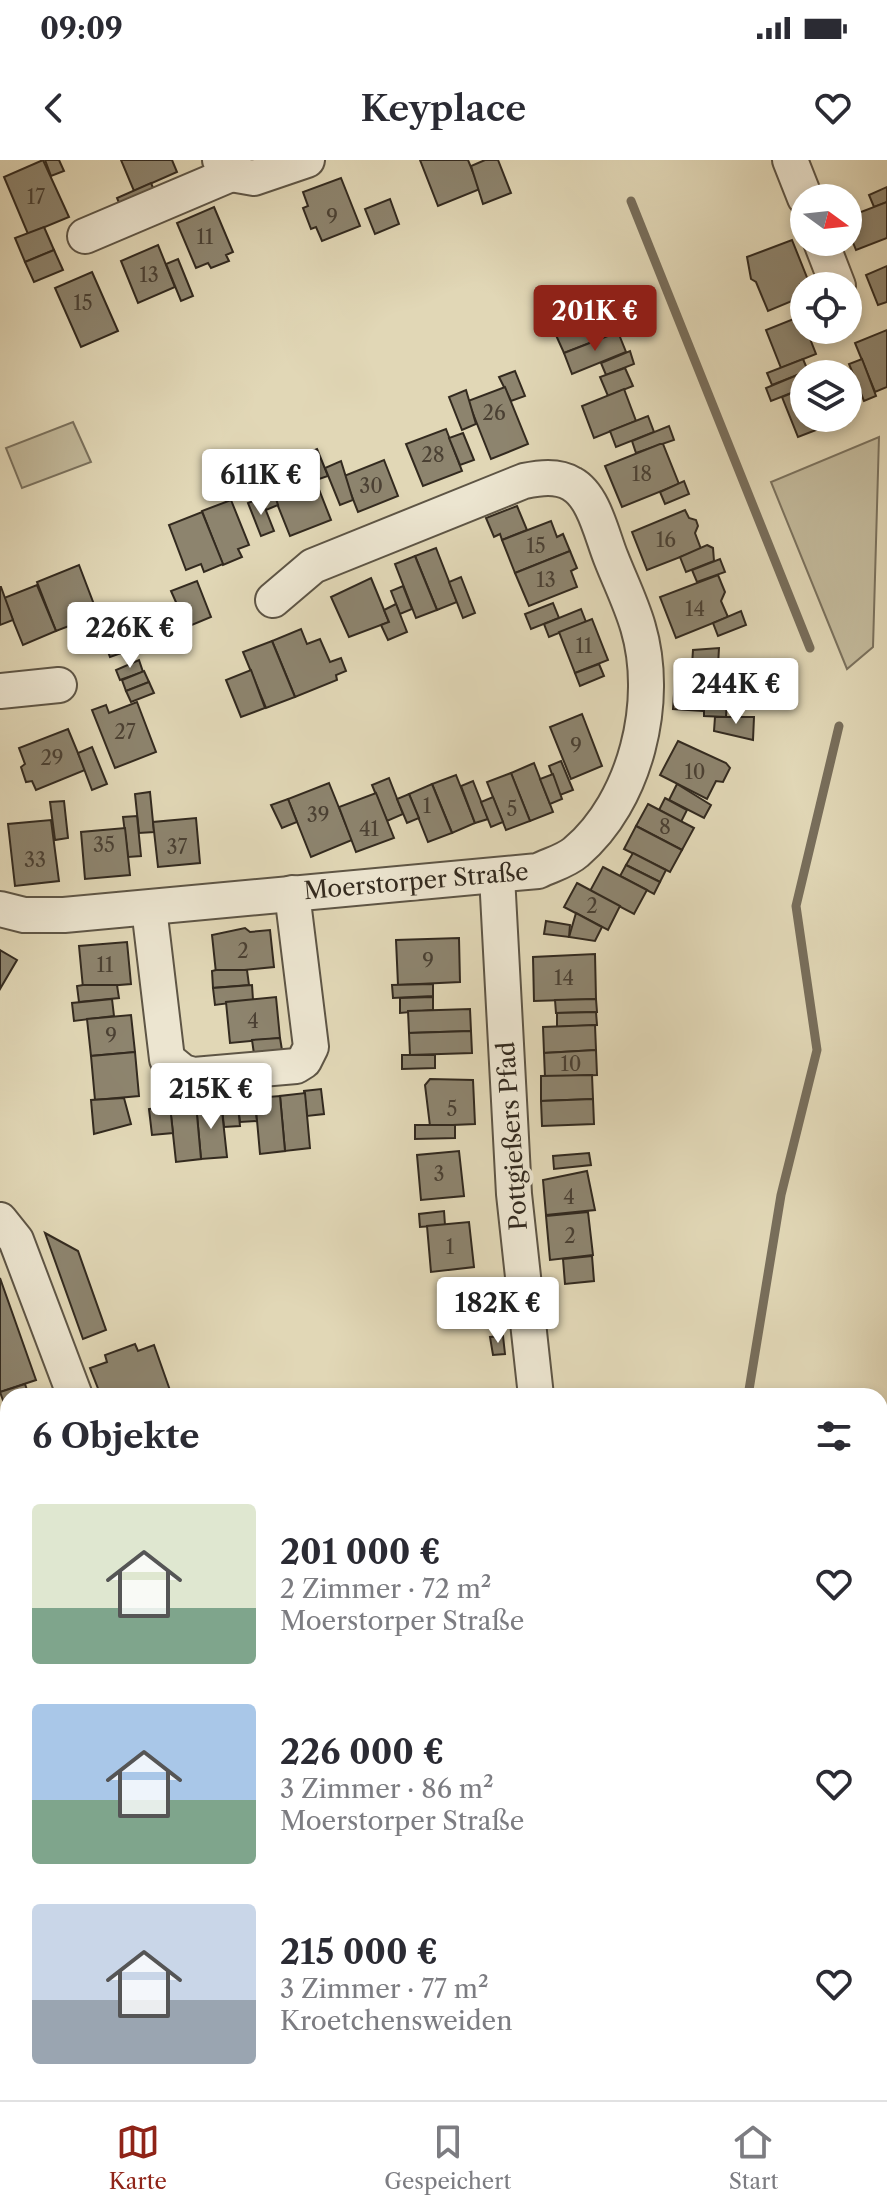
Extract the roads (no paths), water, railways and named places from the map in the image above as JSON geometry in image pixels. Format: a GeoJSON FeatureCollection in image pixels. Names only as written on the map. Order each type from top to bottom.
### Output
{"type":"FeatureCollection","features":[{"type":"Feature","properties":{"kind":"street"},"geometry":{"type":"LineString","coordinates":[[85,236],[225,167],[254,178],[307,160]]}},
{"type":"Feature","properties":{"kind":"street"},"geometry":{"type":"LineString","coordinates":[[790,160],[799,184]]}},
{"type":"Feature","properties":{"kind":"street","name":"Moerstorper Straße"},"geometry":{"type":"LineString","coordinates":[[0,909],[24,915],[64,915],[538,871],[575,854],[602,825],[621,794],[637,751],[644,707],[645,661],[638,627],[581,492],[571,483],[545,477],[524,481],[313,566],[273,600]]}},
{"type":"Feature","properties":{"kind":"street"},"geometry":{"type":"LineString","coordinates":[[0,691],[59,685]]}},
{"type":"Feature","properties":{"kind":"street","name":"Pottgießers Pfad"},"geometry":{"type":"LineString","coordinates":[[497,876],[514,1194],[535,1388]]}},
{"type":"Feature","properties":{"kind":"street"},"geometry":{"type":"LineString","coordinates":[[149,908],[167,1059],[183,1072],[194,1075],[296,1066],[304,1061],[311,1047],[292,893]]}},
{"type":"Feature","properties":{"kind":"street"},"geometry":{"type":"LineString","coordinates":[[0,1220],[16,1240],[72,1388]]}},
{"type":"Feature","properties":{"kind":"waterway"},"geometry":{"type":"LineString","coordinates":[[631,201],[810,648]]}},
{"type":"Feature","properties":{"kind":"waterway"},"geometry":{"type":"LineString","coordinates":[[749,1388],[781,1195],[817,1050],[796,906],[839,726]]}}]}
